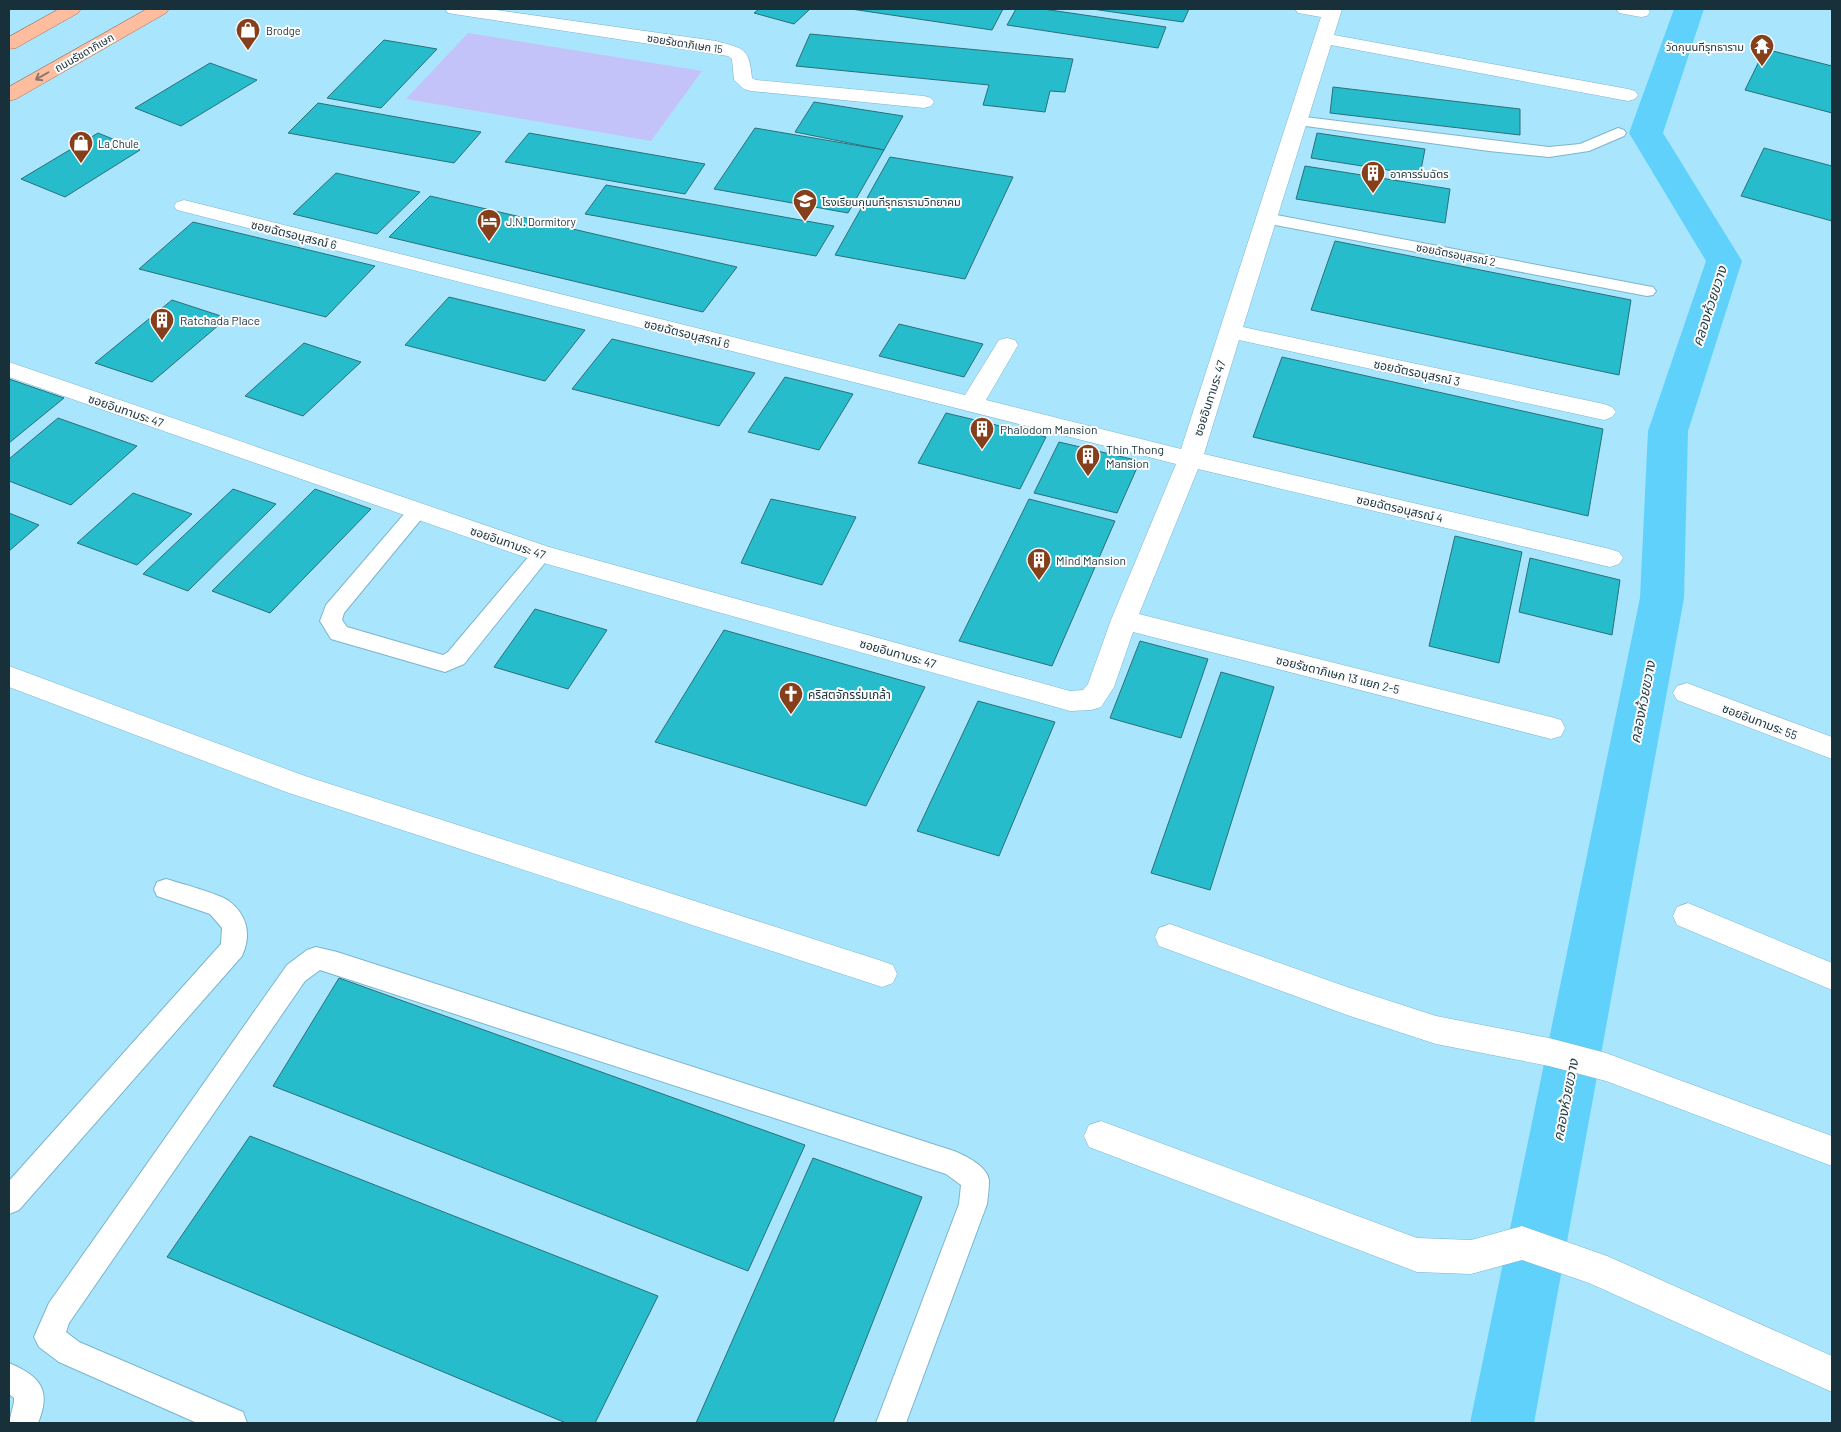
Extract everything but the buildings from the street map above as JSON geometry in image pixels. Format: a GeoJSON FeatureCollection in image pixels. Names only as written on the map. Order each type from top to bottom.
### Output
{"type":"FeatureCollection","features":[{"type":"Feature","properties":{"kind":"main road"},"geometry":{"type":"LineString","coordinates":[[9,44],[72,9]]}},
{"type":"Feature","properties":{"kind":"main road","name":"ถนนรัชดาภิเษก"},"geometry":{"type":"LineString","coordinates":[[9,95],[160,9]]}},
{"type":"Feature","properties":{"kind":"street","name":"ซอยรัชดาภิเษก 15"},"geometry":{"type":"LineString","coordinates":[[454,9],[716,47],[735,52],[741,58],[743,80],[751,85],[924,102]]}},
{"type":"Feature","properties":{"kind":"street"},"geometry":{"type":"LineString","coordinates":[[1304,9],[1332,11]]}},
{"type":"Feature","properties":{"kind":"street","name":"ซอยอินทามระ 47"},"geometry":{"type":"LineString","coordinates":[[9,369],[542,554],[1070,701],[1091,700],[1100,687],[1124,620],[1190,459],[1332,11]]}},
{"type":"Feature","properties":{"kind":"street"},"geometry":{"type":"LineString","coordinates":[[1324,38],[1628,95]]}},
{"type":"Feature","properties":{"kind":"street","name":"ซอยฉัตรอนุสรณ์ 6"},"geometry":{"type":"LineString","coordinates":[[184,206],[1190,459]]}},
{"type":"Feature","properties":{"kind":"street","name":"ซอยฉัตรอนุสรณ์ 3"},"geometry":{"type":"LineString","coordinates":[[1230,332],[1604,412]]}},
{"type":"Feature","properties":{"kind":"street"},"geometry":{"type":"LineString","coordinates":[[970,404],[1007,345]]}},
{"type":"Feature","properties":{"kind":"street","name":"ซอยฉัตรอนุสรณ์ 4"},"geometry":{"type":"LineString","coordinates":[[1190,459],[1610,558]]}},
{"type":"Feature","properties":{"kind":"street","name":"ซอยรัชดาภิเษก 13 แยก 2-5"},"geometry":{"type":"LineString","coordinates":[[1124,620],[1551,728]]}},
{"type":"Feature","properties":{"kind":"street"},"geometry":{"type":"LineString","coordinates":[[9,676],[296,784],[882,974]]}},
{"type":"Feature","properties":{"kind":"street","name":"ซอยอินทามระ 55"},"geometry":{"type":"LineString","coordinates":[[1687,693],[1832,748]]}},
{"type":"Feature","properties":{"kind":"street"},"geometry":{"type":"LineString","coordinates":[[1688,916],[1832,977]]}},
{"type":"Feature","properties":{"kind":"street"},"geometry":{"type":"LineString","coordinates":[[1170,937],[1346,1001],[1436,1030],[1549,1052],[1606,1067],[1832,1151]]}},
{"type":"Feature","properties":{"kind":"street"},"geometry":{"type":"LineString","coordinates":[[1101,1136],[1417,1255],[1450,1258],[1488,1255],[1510,1245],[1522,1243],[1595,1268],[1832,1374]]}},
{"type":"Feature","properties":{"kind":"lane"},"geometry":{"type":"LineString","coordinates":[[1297,121],[1549,152],[1583,148],[1618,133]]}},
{"type":"Feature","properties":{"kind":"lane","name":"ซอยฉัตรอนุสรณ์ 2"},"geometry":{"type":"LineString","coordinates":[[1266,218],[1646,291]]}},
{"type":"Feature","properties":{"kind":"lane"},"geometry":{"type":"LineString","coordinates":[[418,511],[334,610],[331,621],[339,633],[445,664],[456,658],[542,554]]}},
{"type":"Feature","properties":{"kind":"lane"},"geometry":{"type":"LineString","coordinates":[[9,1201],[233,948],[235,924],[219,907],[166,889]]}},
{"type":"Feature","properties":{"kind":"lane"},"geometry":{"type":"LineString","coordinates":[[232,1423],[69,1352],[49,1337],[59,1312],[296,973],[316,958],[356,969],[954,1164],[974,1179],[973,1204],[891,1423]]}},
{"type":"Feature","properties":{"kind":"lane"},"geometry":{"type":"LineString","coordinates":[[9,1378],[22,1384],[29,1392],[29,1404],[23,1423]]}},
{"type":"Feature","properties":{"kind":"shaded area"},"geometry":{"type":"Polygon","coordinates":[[[468,33],[702,71],[651,141],[406,99],[468,33]]]}},
{"type":"Feature","properties":{"kind":"waterway","name":"คลองห้วยขวาง"},"geometry":{"type":"LineString","coordinates":[[1502,1423],[1662,598],[1668,431],[1724,261],[1646,133],[1689,9]]}},
{"type":"Feature","properties":{"kind":"place","name":"Brodge"},"geometry":{"type":"Point","coordinates":[248,51]}},
{"type":"Feature","properties":{"kind":"place","name":"วัดกุนนทีรุทธาราม"},"geometry":{"type":"Point","coordinates":[1762,67]}},
{"type":"Feature","properties":{"kind":"place","name":"La Chule"},"geometry":{"type":"Point","coordinates":[81,164]}},
{"type":"Feature","properties":{"kind":"place","name":"อาคารร่มฉัตร"},"geometry":{"type":"Point","coordinates":[1373,194]}},
{"type":"Feature","properties":{"kind":"place","name":"โรงเรียนกุนนทีรุทธารามวิทยาคม"},"geometry":{"type":"Point","coordinates":[805,222]}},
{"type":"Feature","properties":{"kind":"place","name":"J.N. Dormitory"},"geometry":{"type":"Point","coordinates":[489,242]}},
{"type":"Feature","properties":{"kind":"place","name":"Ratchada Place"},"geometry":{"type":"Point","coordinates":[162,341]}},
{"type":"Feature","properties":{"kind":"place","name":"Phalodom Mansion"},"geometry":{"type":"Point","coordinates":[982,450]}},
{"type":"Feature","properties":{"kind":"place","name":"Thin Thong Mansion"},"geometry":{"type":"Point","coordinates":[1088,477]}},
{"type":"Feature","properties":{"kind":"place","name":"Mind Mansion"},"geometry":{"type":"Point","coordinates":[1039,581]}},
{"type":"Feature","properties":{"kind":"place","name":"คริสตจักรร่มเกล้า"},"geometry":{"type":"Point","coordinates":[791,715]}}]}
